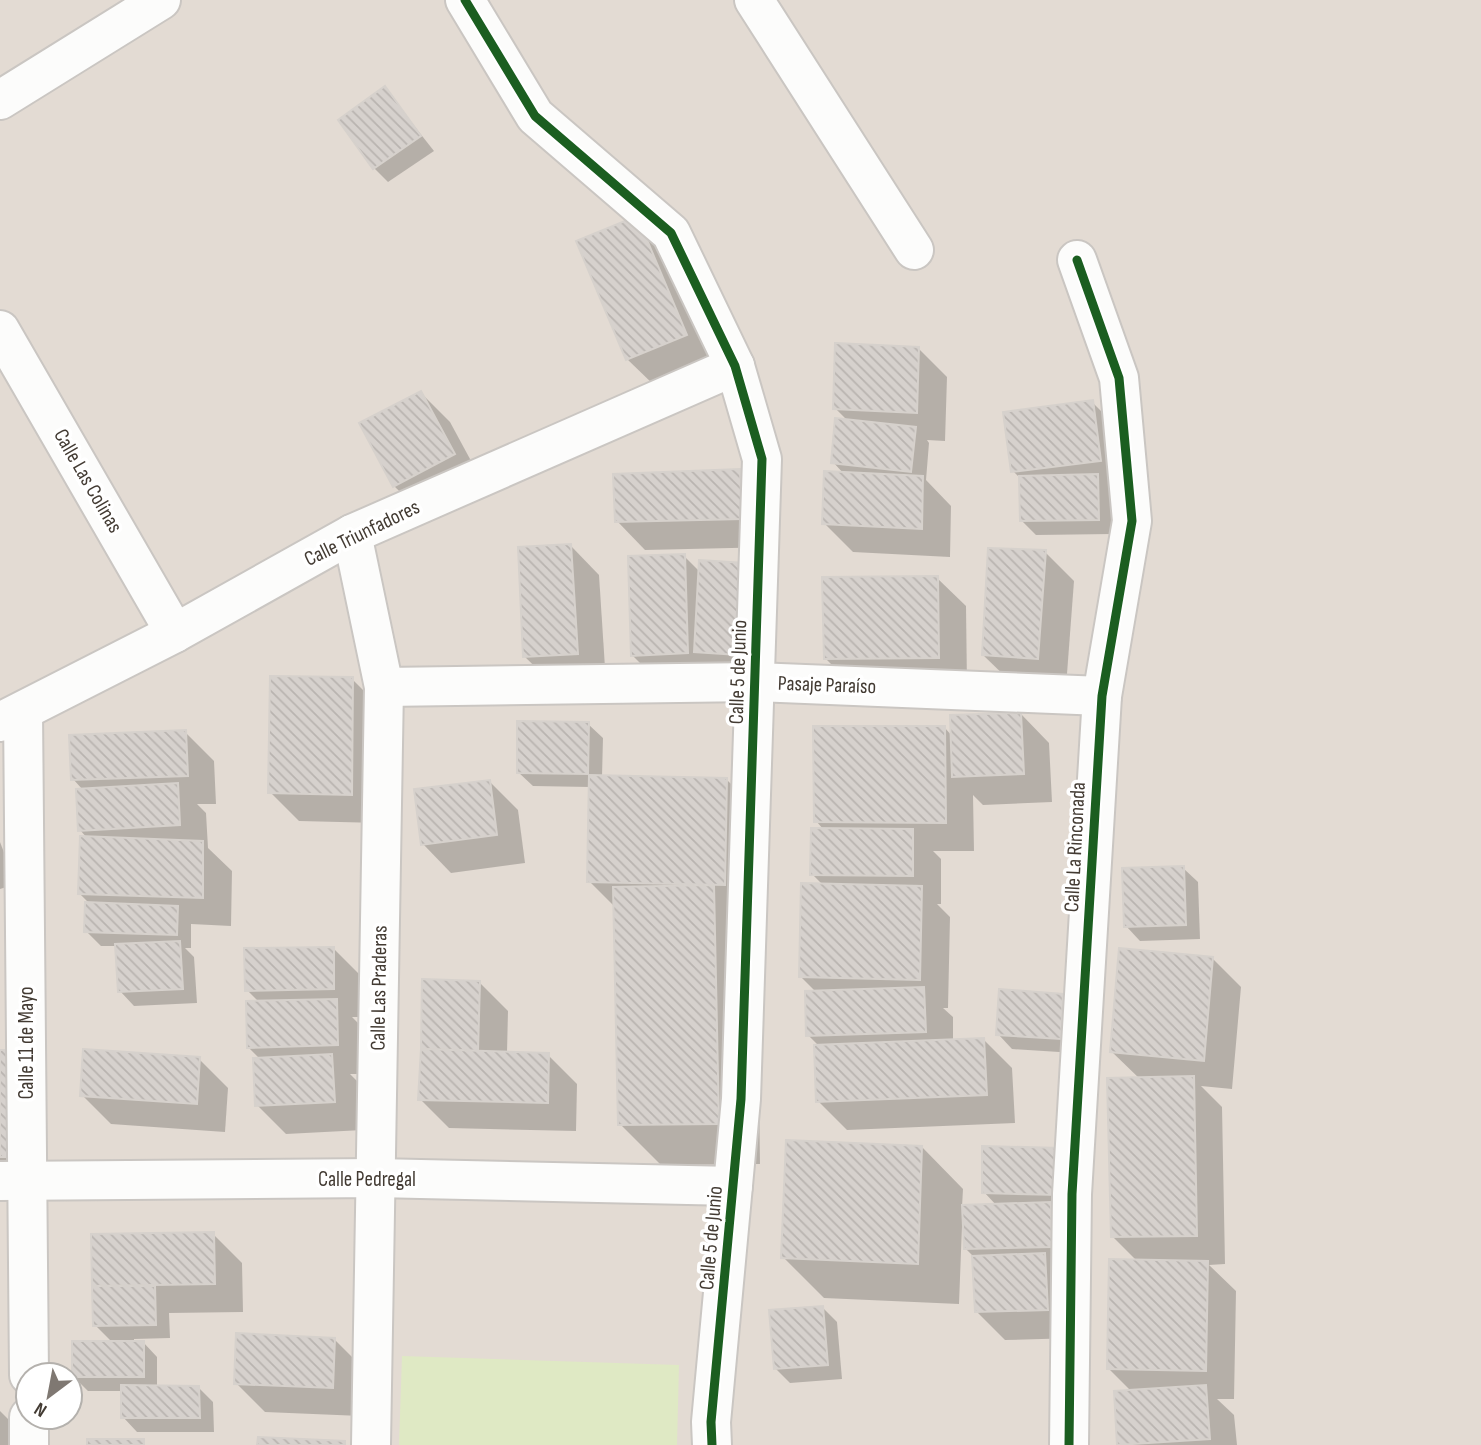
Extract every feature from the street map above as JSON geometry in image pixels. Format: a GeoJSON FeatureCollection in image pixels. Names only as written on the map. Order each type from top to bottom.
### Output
{"type":"FeatureCollection","features":[{"type":"Feature","properties":{"kind":"street"},"geometry":{"type":"LineString","coordinates":[[0,100],[161,0]]}},
{"type":"Feature","properties":{"kind":"street","name":"Calle 5 de Junio"},"geometry":{"type":"LineString","coordinates":[[465,0],[535,116],[671,233],[735,366],[762,459],[741,1098],[711,1423],[712,1445]]}},
{"type":"Feature","properties":{"kind":"street"},"geometry":{"type":"LineString","coordinates":[[754,0],[914,250]]}},
{"type":"Feature","properties":{"kind":"street","name":"Calle La Rinconada"},"geometry":{"type":"LineString","coordinates":[[1069,1445],[1072,1194],[1102,695],[1132,522],[1119,378],[1077,260]]}},
{"type":"Feature","properties":{"kind":"street","name":"Calle Las Colinas"},"geometry":{"type":"LineString","coordinates":[[0,330],[176,633]]}},
{"type":"Feature","properties":{"kind":"street","name":"Calle Triunfadores"},"geometry":{"type":"LineString","coordinates":[[11,716],[176,633],[352,534],[735,366]]}},
{"type":"Feature","properties":{"kind":"street","name":"Calle Las Praderas"},"geometry":{"type":"LineString","coordinates":[[352,534],[384,687],[371,1445]]}},
{"type":"Feature","properties":{"kind":"street","name":"Pasaje Paraíso"},"geometry":{"type":"LineString","coordinates":[[384,687],[755,682],[1102,695]]}},
{"type":"Feature","properties":{"kind":"street","name":"Calle 11 de Mayo"},"geometry":{"type":"LineString","coordinates":[[11,716],[13,1181],[28,1361]]}},
{"type":"Feature","properties":{"kind":"street","name":"Calle Pedregal"},"geometry":{"type":"LineString","coordinates":[[13,1181],[376,1178],[733,1186]]}},
{"type":"Feature","properties":{"kind":"shaded area"},"geometry":{"type":"Polygon","coordinates":[[[0,0],[1481,0],[1481,1445],[0,1445],[0,0]]]}},
{"type":"Feature","properties":{"kind":"green space"},"geometry":{"type":"Polygon","coordinates":[[[402,1356],[679,1365],[677,1445],[399,1445],[402,1356]]]}},
{"type":"Feature","properties":{"kind":"building"},"geometry":{"type":"Polygon","coordinates":[[[385,86],[421,136],[373,169],[338,120],[385,86]]]}},
{"type":"Feature","properties":{"kind":"building"},"geometry":{"type":"Polygon","coordinates":[[[637,216],[687,335],[626,360],[576,241],[637,216]]]}},
{"type":"Feature","properties":{"kind":"building"},"geometry":{"type":"Polygon","coordinates":[[[835,343],[919,347],[917,413],[833,409],[835,343]]]}},
{"type":"Feature","properties":{"kind":"building"},"geometry":{"type":"Polygon","coordinates":[[[421,391],[455,454],[393,487],[359,423],[421,391]]]}},
{"type":"Feature","properties":{"kind":"building"},"geometry":{"type":"Polygon","coordinates":[[[1093,400],[1101,461],[1011,472],[1003,412],[1093,400]]]}},
{"type":"Feature","properties":{"kind":"building"},"geometry":{"type":"Polygon","coordinates":[[[835,418],[916,427],[911,472],[831,463],[835,418]]]}},
{"type":"Feature","properties":{"kind":"building"},"geometry":{"type":"Polygon","coordinates":[[[740,469],[742,519],[615,522],[613,474],[740,469]]]}},
{"type":"Feature","properties":{"kind":"building"},"geometry":{"type":"Polygon","coordinates":[[[824,471],[923,476],[922,529],[822,524],[824,471]]]}},
{"type":"Feature","properties":{"kind":"building"},"geometry":{"type":"Polygon","coordinates":[[[1098,474],[1099,520],[1020,521],[1019,476],[1098,474]]]}},
{"type":"Feature","properties":{"kind":"building"},"geometry":{"type":"Polygon","coordinates":[[[571,544],[578,654],[523,657],[518,547],[571,544]]]}},
{"type":"Feature","properties":{"kind":"building"},"geometry":{"type":"Polygon","coordinates":[[[988,548],[1046,550],[1038,659],[982,655],[988,548]]]}},
{"type":"Feature","properties":{"kind":"building"},"geometry":{"type":"Polygon","coordinates":[[[685,554],[688,653],[631,656],[628,556],[685,554]]]}},
{"type":"Feature","properties":{"kind":"building"},"geometry":{"type":"Polygon","coordinates":[[[699,560],[745,563],[738,655],[694,652],[699,560]]]}},
{"type":"Feature","properties":{"kind":"building"},"geometry":{"type":"Polygon","coordinates":[[[938,576],[939,658],[824,659],[822,577],[938,576]]]}},
{"type":"Feature","properties":{"kind":"building"},"geometry":{"type":"Polygon","coordinates":[[[270,676],[353,677],[352,795],[268,793],[270,676]]]}},
{"type":"Feature","properties":{"kind":"building"},"geometry":{"type":"Polygon","coordinates":[[[1021,713],[1024,774],[952,777],[950,715],[1021,713]]]}},
{"type":"Feature","properties":{"kind":"building"},"geometry":{"type":"Polygon","coordinates":[[[517,721],[589,722],[588,774],[517,773],[517,721]]]}},
{"type":"Feature","properties":{"kind":"building"},"geometry":{"type":"Polygon","coordinates":[[[813,726],[945,726],[946,823],[814,822],[813,726]]]}},
{"type":"Feature","properties":{"kind":"building"},"geometry":{"type":"Polygon","coordinates":[[[186,730],[188,776],[71,780],[69,735],[186,730]]]}},
{"type":"Feature","properties":{"kind":"building"},"geometry":{"type":"Polygon","coordinates":[[[589,775],[727,778],[725,885],[587,882],[589,775]]]}},
{"type":"Feature","properties":{"kind":"building"},"geometry":{"type":"Polygon","coordinates":[[[490,780],[497,835],[421,845],[414,789],[490,780]]]}},
{"type":"Feature","properties":{"kind":"building"},"geometry":{"type":"Polygon","coordinates":[[[178,783],[180,825],[78,831],[76,789],[178,783]]]}},
{"type":"Feature","properties":{"kind":"building"},"geometry":{"type":"Polygon","coordinates":[[[811,828],[913,829],[913,876],[810,875],[811,828]]]}},
{"type":"Feature","properties":{"kind":"building"},"geometry":{"type":"Polygon","coordinates":[[[80,836],[203,841],[203,898],[78,894],[80,836]]]}},
{"type":"Feature","properties":{"kind":"building"},"geometry":{"type":"Polygon","coordinates":[[[1184,866],[1186,925],[1124,927],[1122,868],[1184,866]]]}},
{"type":"Feature","properties":{"kind":"building"},"geometry":{"type":"Polygon","coordinates":[[[801,883],[922,886],[920,980],[799,977],[801,883]]]}},
{"type":"Feature","properties":{"kind":"building"},"geometry":{"type":"Polygon","coordinates":[[[714,885],[719,1124],[618,1125],[613,887],[714,885]]]}},
{"type":"Feature","properties":{"kind":"building"},"geometry":{"type":"Polygon","coordinates":[[[85,902],[178,906],[177,935],[84,932],[85,902]]]}},
{"type":"Feature","properties":{"kind":"building"},"geometry":{"type":"Polygon","coordinates":[[[180,941],[183,989],[118,992],[115,944],[180,941]]]}},
{"type":"Feature","properties":{"kind":"building"},"geometry":{"type":"Polygon","coordinates":[[[334,947],[334,989],[245,991],[244,948],[334,947]]]}},
{"type":"Feature","properties":{"kind":"building"},"geometry":{"type":"Polygon","coordinates":[[[1119,948],[1213,957],[1204,1061],[1110,1052],[1119,948]]]}},
{"type":"Feature","properties":{"kind":"building"},"geometry":{"type":"Polygon","coordinates":[[[422,979],[480,981],[478,1051],[421,1049],[422,979]]]}},
{"type":"Feature","properties":{"kind":"building"},"geometry":{"type":"Polygon","coordinates":[[[924,987],[926,1032],[806,1036],[805,991],[924,987]]]}},
{"type":"Feature","properties":{"kind":"building"},"geometry":{"type":"Polygon","coordinates":[[[999,989],[1063,994],[1061,1039],[996,1035],[999,989]]]}},
{"type":"Feature","properties":{"kind":"building"},"geometry":{"type":"Polygon","coordinates":[[[337,999],[338,1045],[247,1048],[246,1001],[337,999]]]}},
{"type":"Feature","properties":{"kind":"building"},"geometry":{"type":"Polygon","coordinates":[[[984,1038],[987,1095],[816,1102],[814,1045],[984,1038]]]}},
{"type":"Feature","properties":{"kind":"building"},"geometry":{"type":"Polygon","coordinates":[[[83,1049],[200,1057],[197,1104],[80,1096],[83,1049]]]}},
{"type":"Feature","properties":{"kind":"building"},"geometry":{"type":"Polygon","coordinates":[[[421,1049],[549,1053],[548,1103],[418,1100],[421,1049]]]}},
{"type":"Feature","properties":{"kind":"building"},"geometry":{"type":"Polygon","coordinates":[[[0,1050],[9,1050],[9,1157],[0,1157],[0,1050]]]}},
{"type":"Feature","properties":{"kind":"building"},"geometry":{"type":"Polygon","coordinates":[[[332,1054],[335,1102],[255,1106],[253,1058],[332,1054]]]}},
{"type":"Feature","properties":{"kind":"building"},"geometry":{"type":"Polygon","coordinates":[[[1194,1076],[1197,1236],[1111,1237],[1107,1078],[1194,1076]]]}},
{"type":"Feature","properties":{"kind":"building"},"geometry":{"type":"Polygon","coordinates":[[[786,1140],[922,1146],[918,1264],[781,1258],[786,1140]]]}},
{"type":"Feature","properties":{"kind":"building"},"geometry":{"type":"Polygon","coordinates":[[[982,1146],[1060,1148],[1059,1195],[982,1193],[982,1146]]]}},
{"type":"Feature","properties":{"kind":"building"},"geometry":{"type":"Polygon","coordinates":[[[1051,1202],[1052,1247],[964,1249],[962,1205],[1051,1202]]]}},
{"type":"Feature","properties":{"kind":"building"},"geometry":{"type":"Polygon","coordinates":[[[214,1232],[215,1284],[92,1286],[91,1234],[214,1232]]]}},
{"type":"Feature","properties":{"kind":"building"},"geometry":{"type":"Polygon","coordinates":[[[1045,1253],[1048,1310],[975,1312],[972,1256],[1045,1253]]]}},
{"type":"Feature","properties":{"kind":"building"},"geometry":{"type":"Polygon","coordinates":[[[1109,1259],[1208,1261],[1206,1371],[1107,1369],[1109,1259]]]}},
{"type":"Feature","properties":{"kind":"building"},"geometry":{"type":"Polygon","coordinates":[[[92,1286],[155,1286],[156,1325],[93,1326],[92,1286]]]}},
{"type":"Feature","properties":{"kind":"building"},"geometry":{"type":"Polygon","coordinates":[[[823,1306],[828,1365],[774,1369],[769,1310],[823,1306]]]}},
{"type":"Feature","properties":{"kind":"building"},"geometry":{"type":"Polygon","coordinates":[[[236,1333],[335,1338],[333,1388],[234,1384],[236,1333]]]}},
{"type":"Feature","properties":{"kind":"building"},"geometry":{"type":"Polygon","coordinates":[[[72,1341],[144,1341],[144,1377],[84,1377],[84,1361],[72,1361],[72,1341]]]}},
{"type":"Feature","properties":{"kind":"building"},"geometry":{"type":"Polygon","coordinates":[[[121,1385],[199,1386],[200,1418],[121,1418],[121,1385]]]}},
{"type":"Feature","properties":{"kind":"building"},"geometry":{"type":"Polygon","coordinates":[[[1206,1385],[1210,1439],[1117,1445],[1114,1391],[1206,1385]]]}},
{"type":"Feature","properties":{"kind":"building"},"geometry":{"type":"Polygon","coordinates":[[[258,1437],[345,1441],[345,1445],[257,1445],[258,1437]]]}},
{"type":"Feature","properties":{"kind":"building"},"geometry":{"type":"Polygon","coordinates":[[[87,1439],[144,1439],[144,1445],[87,1445],[87,1439]]]}},
{"type":"Feature","properties":{"kind":"cycle path"},"geometry":{"type":"LineString","coordinates":[[465,0],[535,116],[671,233],[735,366],[762,459],[741,1099],[711,1422],[712,1445]]}},
{"type":"Feature","properties":{"kind":"cycle path"},"geometry":{"type":"LineString","coordinates":[[1069,1445],[1072,1194],[1102,696],[1132,521],[1119,378],[1077,260]]}}]}
